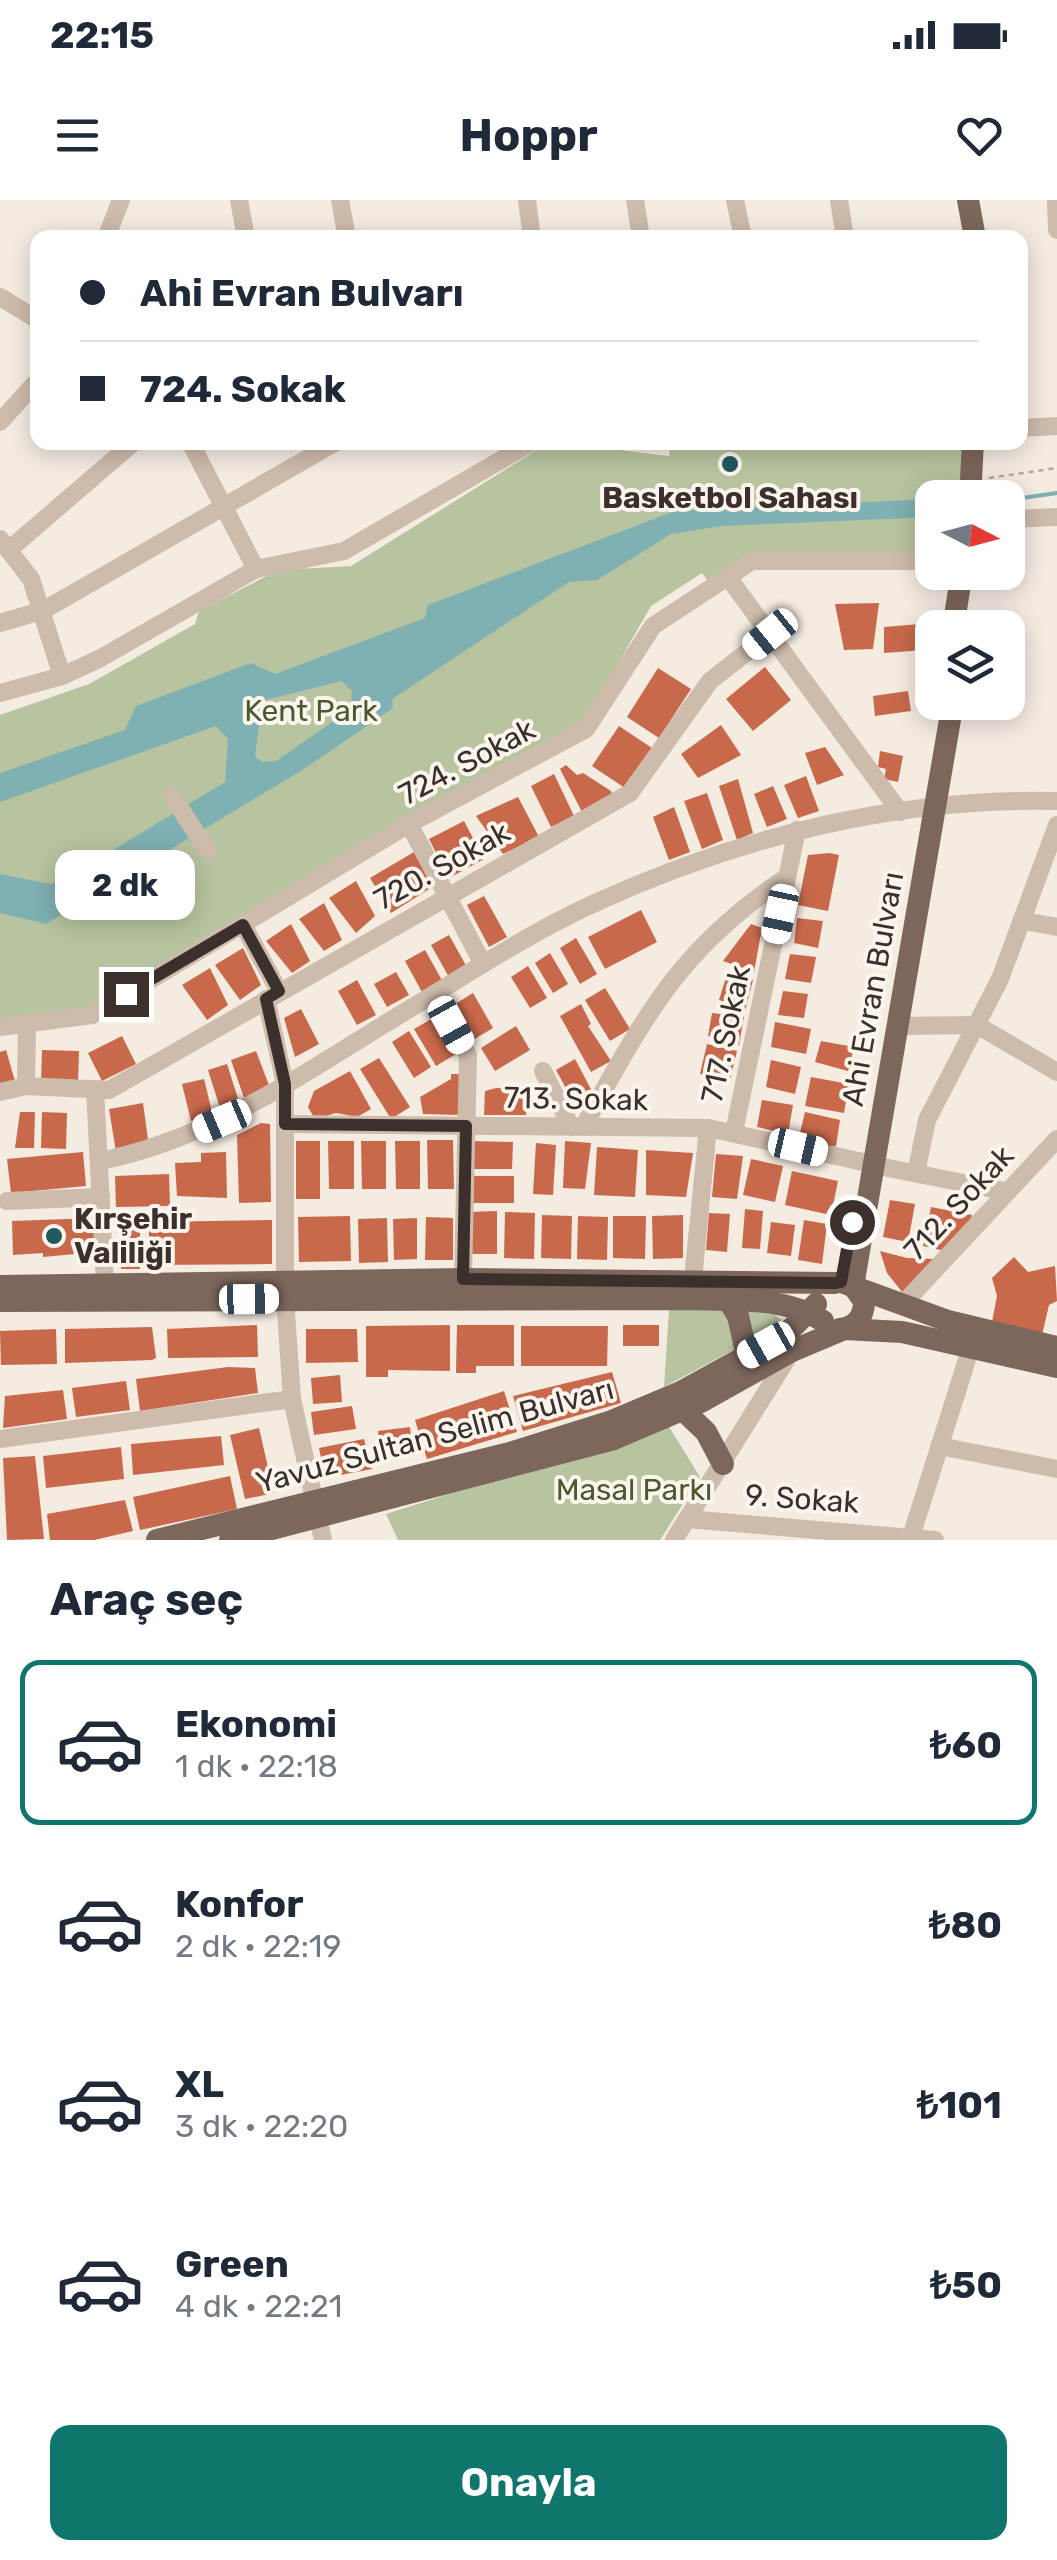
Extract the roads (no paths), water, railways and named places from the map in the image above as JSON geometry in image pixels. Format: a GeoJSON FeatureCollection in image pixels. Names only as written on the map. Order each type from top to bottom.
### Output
{"type":"FeatureCollection","features":[{"type":"Feature","properties":{"kind":"main road"},"geometry":{"type":"LineString","coordinates":[[956,200],[961,230]]}},
{"type":"Feature","properties":{"kind":"main road"},"geometry":{"type":"LineString","coordinates":[[968,200],[973,230]]}},
{"type":"Feature","properties":{"kind":"main road"},"geometry":{"type":"LineString","coordinates":[[974,450],[977,480]]}},
{"type":"Feature","properties":{"kind":"main road"},"geometry":{"type":"LineString","coordinates":[[980,480],[984,450]]}},
{"type":"Feature","properties":{"kind":"main road","name":"Ahi Evran Bulvarı"},"geometry":{"type":"LineString","coordinates":[[824,1316],[857,1322],[864,1309],[862,1295],[843,1284],[896,1026],[930,808],[939,720]]}},
{"type":"Feature","properties":{"kind":"main road","name":"Ahi Evran Bulvarı"},"geometry":{"type":"LineString","coordinates":[[868,1163],[949,720]]}},
{"type":"Feature","properties":{"kind":"main road"},"geometry":{"type":"LineString","coordinates":[[0,1301],[463,1279],[693,1279],[843,1284],[902,1305],[1057,1347]]}},
{"type":"Feature","properties":{"kind":"main road"},"geometry":{"type":"LineString","coordinates":[[0,1286],[104,1284],[774,1302],[1057,1367]]}},
{"type":"Feature","properties":{"kind":"main road"},"geometry":{"type":"LineString","coordinates":[[824,1316],[843,1284]]}},
{"type":"Feature","properties":{"kind":"main road"},"geometry":{"type":"LineString","coordinates":[[728,1300],[738,1316],[747,1356]]}},
{"type":"Feature","properties":{"kind":"main road","name":"Yavuz Sultan Selim Bulvarı"},"geometry":{"type":"LineString","coordinates":[[230,1540],[318,1520],[614,1439],[683,1410],[792,1350],[824,1316]]}},
{"type":"Feature","properties":{"kind":"main road","name":"Yavuz Sultan Selim Bulvarı"},"geometry":{"type":"LineString","coordinates":[[157,1540],[318,1520],[612,1422],[669,1398],[824,1316]]}},
{"type":"Feature","properties":{"kind":"main road"},"geometry":{"type":"LineString","coordinates":[[683,1410],[706,1432],[723,1464]]}},
{"type":"Feature","properties":{"kind":"street"},"geometry":{"type":"LineString","coordinates":[[109,230],[121,200]]}},
{"type":"Feature","properties":{"kind":"street"},"geometry":{"type":"LineString","coordinates":[[239,200],[245,230]]}},
{"type":"Feature","properties":{"kind":"street"},"geometry":{"type":"LineString","coordinates":[[340,200],[346,230]]}},
{"type":"Feature","properties":{"kind":"street"},"geometry":{"type":"LineString","coordinates":[[528,200],[531,230]]}},
{"type":"Feature","properties":{"kind":"street"},"geometry":{"type":"LineString","coordinates":[[635,200],[640,230]]}},
{"type":"Feature","properties":{"kind":"street"},"geometry":{"type":"LineString","coordinates":[[734,200],[742,230]]}},
{"type":"Feature","properties":{"kind":"street"},"geometry":{"type":"LineString","coordinates":[[839,200],[844,230]]}},
{"type":"Feature","properties":{"kind":"street"},"geometry":{"type":"LineString","coordinates":[[1056,200],[1057,230]]}},
{"type":"Feature","properties":{"kind":"street"},"geometry":{"type":"LineString","coordinates":[[0,297],[30,315]]}},
{"type":"Feature","properties":{"kind":"street"},"geometry":{"type":"LineString","coordinates":[[0,420],[30,388]]}},
{"type":"Feature","properties":{"kind":"street"},"geometry":{"type":"LineString","coordinates":[[1028,428],[1057,426]]}},
{"type":"Feature","properties":{"kind":"street"},"geometry":{"type":"LineString","coordinates":[[62,676],[44,610],[6,543],[124,450]]}},
{"type":"Feature","properties":{"kind":"street"},"geometry":{"type":"LineString","coordinates":[[194,450],[256,568]]}},
{"type":"Feature","properties":{"kind":"street"},"geometry":{"type":"LineString","coordinates":[[0,624],[44,610],[226,507],[317,450]]}},
{"type":"Feature","properties":{"kind":"street"},"geometry":{"type":"LineString","coordinates":[[0,693],[62,676],[256,568],[344,551],[518,450]]}},
{"type":"Feature","properties":{"kind":"street"},"geometry":{"type":"LineString","coordinates":[[1025,518],[1057,516]]}},
{"type":"Feature","properties":{"kind":"street","name":"724. Sokak"},"geometry":{"type":"LineString","coordinates":[[0,1027],[92,1015],[409,824],[586,729],[652,626],[752,561],[915,561]]}},
{"type":"Feature","properties":{"kind":"street"},"geometry":{"type":"LineString","coordinates":[[728,577],[900,812]]}},
{"type":"Feature","properties":{"kind":"street","name":"720. Sokak"},"geometry":{"type":"LineString","coordinates":[[95,1090],[109,1090],[446,894],[630,794],[710,680],[770,634]]}},
{"type":"Feature","properties":{"kind":"street"},"geometry":{"type":"LineString","coordinates":[[172,796],[208,851]]}},
{"type":"Feature","properties":{"kind":"street"},"geometry":{"type":"LineString","coordinates":[[100,1161],[164,1146],[236,1114],[483,964],[592,904],[688,863],[797,830],[900,812],[1057,801]]}},
{"type":"Feature","properties":{"kind":"street"},"geometry":{"type":"LineString","coordinates":[[409,824],[483,964]]}},
{"type":"Feature","properties":{"kind":"street"},"geometry":{"type":"LineString","coordinates":[[916,1174],[927,1120],[977,1025],[1024,921],[1057,825]]}},
{"type":"Feature","properties":{"kind":"street","name":"717. Sokak"},"geometry":{"type":"LineString","coordinates":[[734,1132],[797,830]]}},
{"type":"Feature","properties":{"kind":"street"},"geometry":{"type":"LineString","coordinates":[[543,1072],[577,1127],[674,975],[716,931],[787,877]]}},
{"type":"Feature","properties":{"kind":"street"},"geometry":{"type":"LineString","coordinates":[[1024,921],[1057,927]]}},
{"type":"Feature","properties":{"kind":"street"},"geometry":{"type":"LineString","coordinates":[[243,925],[272,995],[285,1084],[285,1290],[292,1399],[318,1520]]}},
{"type":"Feature","properties":{"kind":"street"},"geometry":{"type":"LineString","coordinates":[[434,994],[468,1055],[463,1279]]}},
{"type":"Feature","properties":{"kind":"street"},"geometry":{"type":"LineString","coordinates":[[26,1086],[27,1024]]}},
{"type":"Feature","properties":{"kind":"street"},"geometry":{"type":"LineString","coordinates":[[896,1026],[977,1025],[1057,1072]]}},
{"type":"Feature","properties":{"kind":"street"},"geometry":{"type":"LineString","coordinates":[[0,1092],[26,1086],[95,1090],[104,1284]]}},
{"type":"Feature","properties":{"kind":"street","name":"713. Sokak"},"geometry":{"type":"LineString","coordinates":[[285,1124],[708,1128],[1004,1191]]}},
{"type":"Feature","properties":{"kind":"street"},"geometry":{"type":"LineString","coordinates":[[693,1279],[708,1128]]}},
{"type":"Feature","properties":{"kind":"street","name":"712. Sokak"},"geometry":{"type":"LineString","coordinates":[[902,1305],[1004,1191],[1057,1139]]}},
{"type":"Feature","properties":{"kind":"street"},"geometry":{"type":"LineString","coordinates":[[7,1201],[102,1198]]}},
{"type":"Feature","properties":{"kind":"street"},"geometry":{"type":"LineString","coordinates":[[911,1538],[972,1346]]}},
{"type":"Feature","properties":{"kind":"street"},"geometry":{"type":"LineString","coordinates":[[674,1540],[792,1350]]}},
{"type":"Feature","properties":{"kind":"street"},"geometry":{"type":"LineString","coordinates":[[0,1438],[292,1399]]}},
{"type":"Feature","properties":{"kind":"street"},"geometry":{"type":"LineString","coordinates":[[939,1446],[1057,1469]]}},
{"type":"Feature","properties":{"kind":"street","name":"9. Sokak"},"geometry":{"type":"LineString","coordinates":[[688,1519],[935,1540]]}},
{"type":"Feature","properties":{"kind":"water"},"geometry":{"type":"Polygon","coordinates":[[[915,500],[915,518],[721,526],[671,534],[597,580],[569,582],[392,699],[393,708],[307,767],[46,924],[0,913],[0,874],[50,884],[62,881],[225,782],[228,739],[216,726],[0,802],[0,773],[125,730],[136,706],[251,663],[275,674],[425,618],[428,605],[675,511],[915,500]],[[342,681],[262,701],[255,757],[263,762],[276,761],[351,709],[352,691],[342,681]]]}},
{"type":"Feature","properties":{"kind":"waterway"},"geometry":{"type":"LineString","coordinates":[[1025,498],[1057,493]]}},
{"type":"Feature","properties":{"kind":"place","name":"Basketbol Sahası"},"geometry":{"type":"Point","coordinates":[730,464]}},
{"type":"Feature","properties":{"kind":"place","name":"Kırşehir Valiliği"},"geometry":{"type":"Point","coordinates":[54,1236]}},
{"type":"Feature","properties":{"kind":"park label","name":"Kent Park"},"geometry":{"type":"Point","coordinates":[311,711]}},
{"type":"Feature","properties":{"kind":"park label","name":"Masal Parkı"},"geometry":{"type":"Point","coordinates":[634,1490]}}]}
